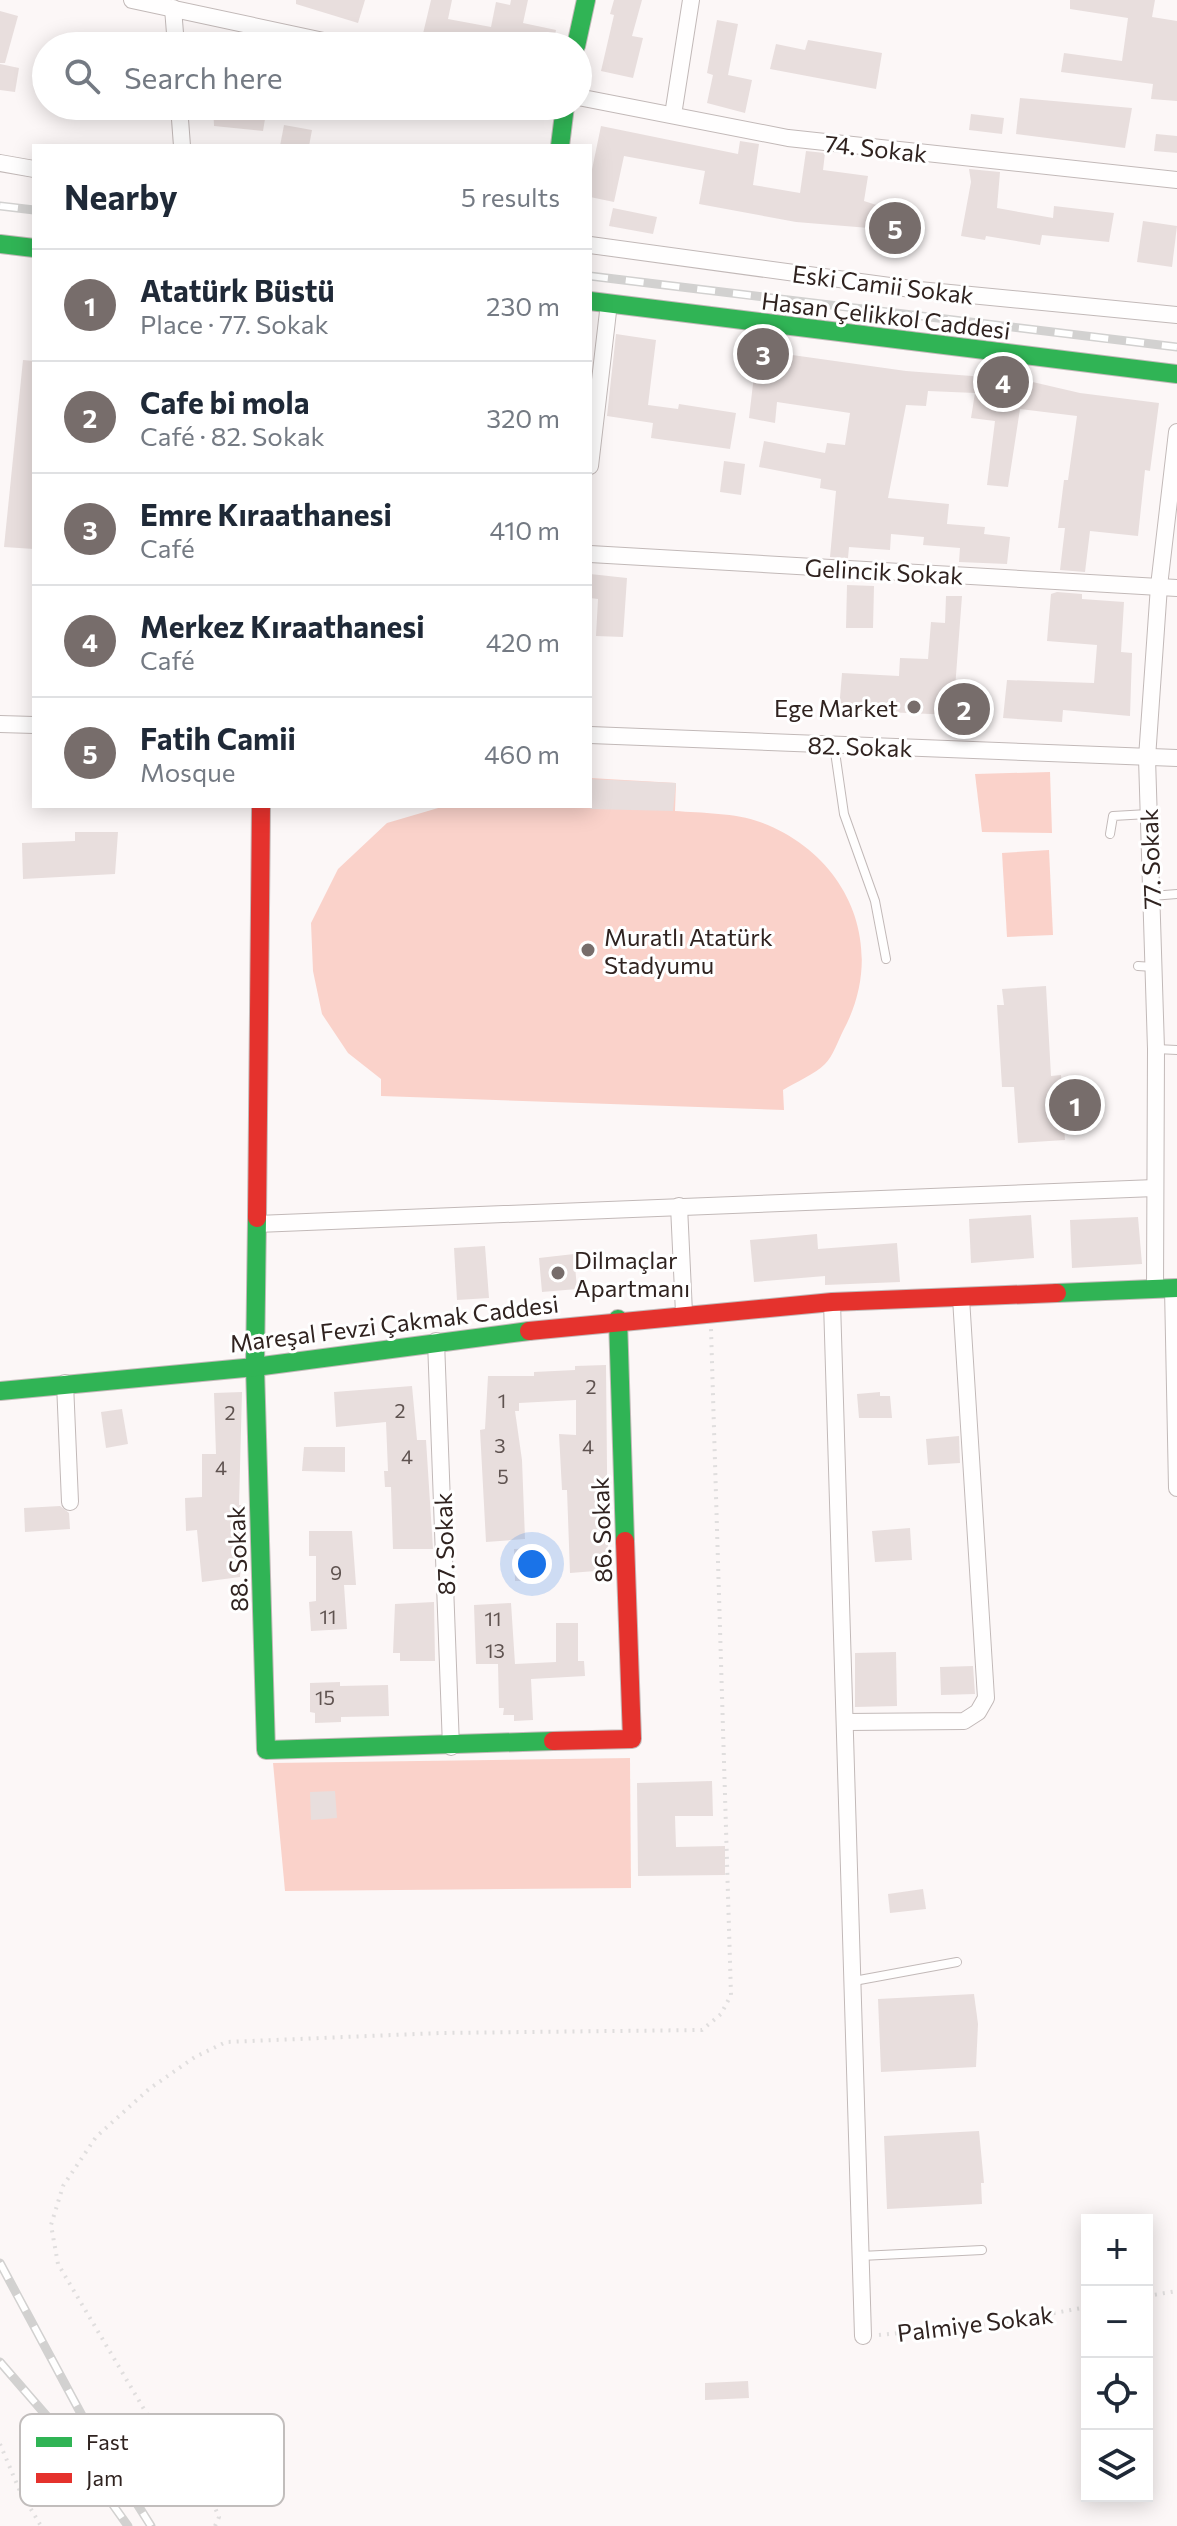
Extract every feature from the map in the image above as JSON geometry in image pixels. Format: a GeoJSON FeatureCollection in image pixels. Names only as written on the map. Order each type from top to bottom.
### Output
{"type":"FeatureCollection","features":[{"type":"Feature","properties":{"kind":"street"},"geometry":{"type":"LineString","coordinates":[[132,0],[283,32]]}},
{"type":"Feature","properties":{"kind":"street"},"geometry":{"type":"LineString","coordinates":[[579,32],[586,0]]}},
{"type":"Feature","properties":{"kind":"street"},"geometry":{"type":"LineString","coordinates":[[673,115],[691,0]]}},
{"type":"Feature","properties":{"kind":"street"},"geometry":{"type":"LineString","coordinates":[[173,8],[175,32]]}},
{"type":"Feature","properties":{"kind":"street","name":"74. Sokak"},"geometry":{"type":"LineString","coordinates":[[592,100],[788,138],[1177,180]]}},
{"type":"Feature","properties":{"kind":"street"},"geometry":{"type":"LineString","coordinates":[[180,120],[182,144]]}},
{"type":"Feature","properties":{"kind":"street"},"geometry":{"type":"LineString","coordinates":[[560,144],[563,120]]}},
{"type":"Feature","properties":{"kind":"street"},"geometry":{"type":"LineString","coordinates":[[0,163],[32,169]]}},
{"type":"Feature","properties":{"kind":"street"},"geometry":{"type":"LineString","coordinates":[[0,244],[32,248]]}},
{"type":"Feature","properties":{"kind":"street","name":"Eski Camii Sokak"},"geometry":{"type":"LineString","coordinates":[[592,245],[919,290],[1177,315]]}},
{"type":"Feature","properties":{"kind":"street"},"geometry":{"type":"LineString","coordinates":[[592,430],[599,302]]}},
{"type":"Feature","properties":{"kind":"street","name":"Hasan Çelikkol Caddesi"},"geometry":{"type":"LineString","coordinates":[[599,302],[1177,374]]}},
{"type":"Feature","properties":{"kind":"street","name":"77. Sokak"},"geometry":{"type":"LineString","coordinates":[[1177,432],[1159,586],[1147,758],[1151,896],[1146,967],[1156,1049],[1155,1188],[1168,1288],[1177,1488]]}},
{"type":"Feature","properties":{"kind":"street","name":"Gelincik Sokak"},"geometry":{"type":"LineString","coordinates":[[592,554],[1177,588]]}},
{"type":"Feature","properties":{"kind":"street"},"geometry":{"type":"LineString","coordinates":[[0,724],[32,725]]}},
{"type":"Feature","properties":{"kind":"street","name":"82. Sokak"},"geometry":{"type":"LineString","coordinates":[[592,735],[1177,758]]}},
{"type":"Feature","properties":{"kind":"street","name":"88. Sokak"},"geometry":{"type":"LineString","coordinates":[[261,808],[255,1367],[266,1750],[451,1747]]}},
{"type":"Feature","properties":{"kind":"street"},"geometry":{"type":"LineString","coordinates":[[257,1224],[1155,1188]]}},
{"type":"Feature","properties":{"kind":"street"},"geometry":{"type":"LineString","coordinates":[[679,1206],[684,1313]]}},
{"type":"Feature","properties":{"kind":"street","name":"Mareşal Fevzi Çakmak Caddesi"},"geometry":{"type":"LineString","coordinates":[[0,1391],[255,1367],[436,1341],[684,1313],[832,1302],[1168,1288]]}},
{"type":"Feature","properties":{"kind":"street"},"geometry":{"type":"LineString","coordinates":[[847,1722],[964,1721],[978,1712],[986,1698],[961,1298]]}},
{"type":"Feature","properties":{"kind":"street"},"geometry":{"type":"LineString","coordinates":[[832,1302],[847,1722],[863,2336]]}},
{"type":"Feature","properties":{"kind":"street","name":"86. Sokak"},"geometry":{"type":"LineString","coordinates":[[451,1747],[632,1739],[618,1319]]}},
{"type":"Feature","properties":{"kind":"street","name":"87. Sokak"},"geometry":{"type":"LineString","coordinates":[[436,1341],[451,1747]]}},
{"type":"Feature","properties":{"kind":"street"},"geometry":{"type":"LineString","coordinates":[[65,1383],[70,1502]]}},
{"type":"Feature","properties":{"kind":"lane"},"geometry":{"type":"LineString","coordinates":[[834,745],[844,814],[875,901],[886,959]]}},
{"type":"Feature","properties":{"kind":"lane"},"geometry":{"type":"LineString","coordinates":[[1110,834],[1113,816],[1148,814]]}},
{"type":"Feature","properties":{"kind":"lane"},"geometry":{"type":"LineString","coordinates":[[1151,896],[1177,894]]}},
{"type":"Feature","properties":{"kind":"lane"},"geometry":{"type":"LineString","coordinates":[[1156,1049],[1177,1050]]}},
{"type":"Feature","properties":{"kind":"lane"},"geometry":{"type":"LineString","coordinates":[[854,1981],[957,1962]]}},
{"type":"Feature","properties":{"kind":"lane"},"geometry":{"type":"LineString","coordinates":[[860,2256],[982,2250]]}},
{"type":"Feature","properties":{"kind":"path"},"geometry":{"type":"LineString","coordinates":[[147,2414],[58,2264],[51,2225],[63,2186],[96,2137],[149,2089],[195,2057],[226,2042],[441,2033],[702,2030],[721,2014],[731,1995],[710,1311]]}},
{"type":"Feature","properties":{"kind":"path"},"geometry":{"type":"LineString","coordinates":[[1153,2295],[1177,2291]]}},
{"type":"Feature","properties":{"kind":"path","name":"Palmiye Sokak"},"geometry":{"type":"LineString","coordinates":[[863,2336],[1000,2323],[1081,2308]]}},
{"type":"Feature","properties":{"kind":"path"},"geometry":{"type":"LineString","coordinates":[[0,2444],[20,2491]]}},
{"type":"Feature","properties":{"kind":"path"},"geometry":{"type":"LineString","coordinates":[[29,2506],[41,2526]]}},
{"type":"Feature","properties":{"kind":"path"},"geometry":{"type":"LineString","coordinates":[[214,2506],[219,2517],[215,2526]]}},
{"type":"Feature","properties":{"kind":"shaded area"},"geometry":{"type":"Polygon","coordinates":[[[1050,772],[1052,833],[982,832],[975,774],[1050,772]]]}},
{"type":"Feature","properties":{"kind":"shaded area","name":"Muratlı Atatürk Stadyumu"},"geometry":{"type":"Polygon","coordinates":[[[592,778],[676,783],[675,811],[751,819],[791,837],[817,857],[837,881],[852,908],[860,937],[862,968],[856,1000],[837,1044],[828,1061],[783,1090],[784,1110],[381,1096],[381,1079],[348,1053],[322,1014],[313,971],[311,923],[338,869],[387,823],[438,808],[592,808],[592,778]]]}},
{"type":"Feature","properties":{"kind":"shaded area"},"geometry":{"type":"Polygon","coordinates":[[[1049,850],[1053,935],[1007,937],[1002,853],[1049,850]]]}},
{"type":"Feature","properties":{"kind":"shaded area"},"geometry":{"type":"Polygon","coordinates":[[[630,1758],[631,1888],[285,1891],[273,1763],[630,1758]]]}},
{"type":"Feature","properties":{"kind":"building"},"geometry":{"type":"Polygon","coordinates":[[[296,0],[365,0],[358,23],[296,4],[296,0]]]}},
{"type":"Feature","properties":{"kind":"building"},"geometry":{"type":"Polygon","coordinates":[[[431,0],[452,0],[448,19],[491,27],[496,2],[510,5],[511,0],[528,0],[523,23],[556,30],[556,32],[423,32],[431,0]]]}},
{"type":"Feature","properties":{"kind":"building"},"geometry":{"type":"Polygon","coordinates":[[[614,0],[642,0],[632,36],[643,38],[633,78],[601,71],[614,15],[610,14],[614,0]]]}},
{"type":"Feature","properties":{"kind":"building"},"geometry":{"type":"Polygon","coordinates":[[[1070,0],[1155,0],[1152,17],[1177,21],[1177,101],[1151,99],[1153,84],[1061,72],[1064,53],[1122,61],[1128,18],[1070,9],[1070,0]]]}},
{"type":"Feature","properties":{"kind":"building"},"geometry":{"type":"Polygon","coordinates":[[[0,11],[18,16],[5,63],[0,63],[0,11]]]}},
{"type":"Feature","properties":{"kind":"building"},"geometry":{"type":"Polygon","coordinates":[[[717,20],[738,24],[728,75],[752,80],[745,113],[707,103],[713,75],[707,73],[717,20]]]}},
{"type":"Feature","properties":{"kind":"building"},"geometry":{"type":"Polygon","coordinates":[[[808,40],[882,53],[876,89],[770,69],[776,44],[805,50],[808,40]]]}},
{"type":"Feature","properties":{"kind":"building"},"geometry":{"type":"Polygon","coordinates":[[[0,64],[19,68],[15,92],[0,90],[0,64]]]}},
{"type":"Feature","properties":{"kind":"building"},"geometry":{"type":"Polygon","coordinates":[[[1020,98],[1132,108],[1125,148],[1016,134],[1020,98]]]}},
{"type":"Feature","properties":{"kind":"building"},"geometry":{"type":"Polygon","coordinates":[[[971,114],[1004,118],[1002,134],[969,130],[971,114]]]}},
{"type":"Feature","properties":{"kind":"building"},"geometry":{"type":"Polygon","coordinates":[[[214,120],[265,120],[263,131],[214,126],[214,120]]]}},
{"type":"Feature","properties":{"kind":"building"},"geometry":{"type":"Polygon","coordinates":[[[284,125],[312,130],[309,144],[280,144],[284,125]]]}},
{"type":"Feature","properties":{"kind":"building"},"geometry":{"type":"Polygon","coordinates":[[[601,126],[738,154],[740,141],[759,144],[753,185],[800,193],[806,151],[825,153],[823,170],[868,176],[864,201],[923,220],[913,250],[866,235],[869,228],[796,222],[699,204],[705,171],[624,156],[614,202],[592,197],[592,169],[601,126]]]}},
{"type":"Feature","properties":{"kind":"building"},"geometry":{"type":"Polygon","coordinates":[[[1156,134],[1177,136],[1177,153],[1154,151],[1156,134]]]}},
{"type":"Feature","properties":{"kind":"building"},"geometry":{"type":"Polygon","coordinates":[[[969,169],[1000,172],[997,208],[1053,218],[1054,206],[1114,213],[1109,242],[1042,235],[1040,245],[986,236],[985,240],[961,236],[971,182],[969,169]]]}},
{"type":"Feature","properties":{"kind":"building"},"geometry":{"type":"Polygon","coordinates":[[[613,208],[657,217],[653,234],[609,226],[613,208]]]}},
{"type":"Feature","properties":{"kind":"building"},"geometry":{"type":"Polygon","coordinates":[[[1143,221],[1177,226],[1172,267],[1137,262],[1143,221]]]}},
{"type":"Feature","properties":{"kind":"building"},"geometry":{"type":"Polygon","coordinates":[[[616,334],[656,340],[648,405],[678,409],[679,404],[736,413],[730,449],[651,438],[653,423],[607,416],[616,334]]]}},
{"type":"Feature","properties":{"kind":"building"},"geometry":{"type":"Polygon","coordinates":[[[757,350],[906,371],[1024,380],[1080,393],[1159,403],[1150,471],[1145,470],[1138,536],[1090,531],[1085,572],[1060,570],[1065,528],[1058,528],[1077,416],[1020,409],[1008,487],[987,485],[995,421],[971,418],[975,393],[928,391],[926,406],[906,405],[888,498],[949,504],[947,524],[985,527],[984,534],[1010,537],[1007,564],[959,562],[960,548],[923,545],[924,537],[891,534],[890,550],[849,547],[848,558],[830,557],[836,491],[820,488],[821,479],[759,467],[764,441],[825,453],[827,443],[845,445],[850,413],[777,402],[775,423],[749,418],[757,350]]]}},
{"type":"Feature","properties":{"kind":"building"},"geometry":{"type":"Polygon","coordinates":[[[23,360],[32,361],[32,549],[4,547],[23,360]]]}},
{"type":"Feature","properties":{"kind":"building"},"geometry":{"type":"Polygon","coordinates":[[[724,461],[745,464],[741,495],[720,492],[724,461]]]}},
{"type":"Feature","properties":{"kind":"building"},"geometry":{"type":"Polygon","coordinates":[[[592,574],[627,578],[623,637],[596,636],[598,599],[592,598],[592,574]]]}},
{"type":"Feature","properties":{"kind":"building"},"geometry":{"type":"Polygon","coordinates":[[[847,585],[874,586],[873,628],[846,628],[847,585]]]}},
{"type":"Feature","properties":{"kind":"building"},"geometry":{"type":"Polygon","coordinates":[[[1051,594],[1082,594],[1082,599],[1124,602],[1121,652],[1132,653],[1130,716],[1063,710],[1062,722],[1003,718],[1007,680],[1094,683],[1097,645],[1047,641],[1051,594]]]}},
{"type":"Feature","properties":{"kind":"building"},"geometry":{"type":"Polygon","coordinates":[[[946,596],[962,596],[953,715],[839,710],[842,673],[899,676],[900,658],[928,659],[931,622],[945,623],[946,596]]]}},
{"type":"Feature","properties":{"kind":"building"},"geometry":{"type":"Polygon","coordinates":[[[592,779],[676,783],[673,811],[590,809],[592,779]]]}},
{"type":"Feature","properties":{"kind":"building"},"geometry":{"type":"Polygon","coordinates":[[[75,832],[118,832],[115,874],[23,879],[22,843],[75,841],[75,832]]]}},
{"type":"Feature","properties":{"kind":"building"},"geometry":{"type":"Polygon","coordinates":[[[1046,986],[1051,1076],[1061,1075],[1065,1140],[1018,1143],[1014,1087],[1002,1087],[997,1005],[1004,1005],[1002,989],[1046,986]]]}},
{"type":"Feature","properties":{"kind":"building"},"geometry":{"type":"Polygon","coordinates":[[[1031,1215],[1034,1258],[971,1263],[969,1219],[1031,1215]]]}},
{"type":"Feature","properties":{"kind":"building"},"geometry":{"type":"Polygon","coordinates":[[[1138,1217],[1142,1264],[1072,1268],[1070,1220],[1138,1217]]]}},
{"type":"Feature","properties":{"kind":"building"},"geometry":{"type":"Polygon","coordinates":[[[817,1234],[818,1249],[897,1243],[900,1282],[825,1285],[825,1276],[754,1282],[750,1240],[817,1234]]]}},
{"type":"Feature","properties":{"kind":"building"},"geometry":{"type":"Polygon","coordinates":[[[485,1246],[489,1298],[457,1300],[454,1248],[485,1246]]]}},
{"type":"Feature","properties":{"kind":"building","name":"Dilmaçlar Apartmanı"},"geometry":{"type":"Polygon","coordinates":[[[574,1254],[577,1289],[542,1292],[539,1258],[574,1254]]]}},
{"type":"Feature","properties":{"kind":"building"},"geometry":{"type":"Polygon","coordinates":[[[606,1365],[608,1570],[570,1573],[567,1490],[562,1490],[559,1434],[576,1435],[576,1400],[519,1403],[519,1411],[515,1411],[522,1460],[525,1539],[486,1542],[480,1430],[485,1429],[488,1376],[534,1376],[534,1372],[606,1365]]]}},
{"type":"Feature","properties":{"kind":"building"},"geometry":{"type":"Polygon","coordinates":[[[412,1386],[417,1440],[426,1440],[433,1549],[393,1549],[391,1487],[385,1487],[384,1471],[388,1471],[386,1422],[336,1427],[334,1392],[412,1386]]]}},
{"type":"Feature","properties":{"kind":"building"},"geometry":{"type":"Polygon","coordinates":[[[242,1392],[239,1505],[245,1505],[245,1519],[240,1577],[202,1582],[197,1530],[186,1531],[185,1498],[202,1497],[202,1454],[216,1454],[214,1393],[242,1392]]]}},
{"type":"Feature","properties":{"kind":"building"},"geometry":{"type":"Polygon","coordinates":[[[880,1392],[880,1396],[890,1396],[892,1418],[859,1418],[857,1394],[880,1392]]]}},
{"type":"Feature","properties":{"kind":"building"},"geometry":{"type":"Polygon","coordinates":[[[122,1409],[128,1444],[106,1448],[101,1412],[122,1409]]]}},
{"type":"Feature","properties":{"kind":"building"},"geometry":{"type":"Polygon","coordinates":[[[959,1436],[960,1463],[928,1465],[926,1439],[959,1436]]]}},
{"type":"Feature","properties":{"kind":"building"},"geometry":{"type":"Polygon","coordinates":[[[304,1447],[345,1447],[345,1472],[302,1471],[304,1447]]]}},
{"type":"Feature","properties":{"kind":"building"},"geometry":{"type":"Polygon","coordinates":[[[60,1506],[69,1513],[70,1529],[25,1532],[24,1508],[60,1506]]]}},
{"type":"Feature","properties":{"kind":"building"},"geometry":{"type":"Polygon","coordinates":[[[910,1528],[912,1560],[875,1562],[872,1531],[910,1528]]]}},
{"type":"Feature","properties":{"kind":"building"},"geometry":{"type":"Polygon","coordinates":[[[309,1531],[352,1531],[356,1585],[344,1585],[347,1629],[311,1631],[309,1602],[316,1601],[316,1556],[309,1556],[309,1531]]]}},
{"type":"Feature","properties":{"kind":"building"},"geometry":{"type":"Polygon","coordinates":[[[537,1548],[538,1581],[515,1581],[514,1549],[537,1548]]]}},
{"type":"Feature","properties":{"kind":"building"},"geometry":{"type":"Polygon","coordinates":[[[434,1602],[435,1661],[400,1661],[400,1653],[393,1653],[395,1604],[434,1602]]]}},
{"type":"Feature","properties":{"kind":"building"},"geometry":{"type":"Polygon","coordinates":[[[511,1603],[515,1664],[556,1662],[556,1623],[578,1623],[578,1661],[584,1661],[585,1676],[531,1679],[533,1720],[514,1721],[514,1715],[503,1715],[504,1708],[499,1708],[498,1664],[476,1664],[474,1605],[511,1603]]]}},
{"type":"Feature","properties":{"kind":"building"},"geometry":{"type":"Polygon","coordinates":[[[896,1652],[897,1706],[855,1707],[855,1653],[896,1652]]]}},
{"type":"Feature","properties":{"kind":"building"},"geometry":{"type":"Polygon","coordinates":[[[973,1666],[975,1694],[941,1695],[940,1667],[973,1666]]]}},
{"type":"Feature","properties":{"kind":"building"},"geometry":{"type":"Polygon","coordinates":[[[340,1682],[340,1686],[388,1685],[389,1716],[341,1717],[341,1722],[315,1723],[315,1713],[310,1712],[310,1683],[340,1682]]]}},
{"type":"Feature","properties":{"kind":"building"},"geometry":{"type":"Polygon","coordinates":[[[712,1781],[713,1816],[675,1816],[676,1847],[725,1846],[725,1875],[638,1876],[637,1783],[712,1781]]]}},
{"type":"Feature","properties":{"kind":"building"},"geometry":{"type":"Polygon","coordinates":[[[335,1791],[337,1818],[311,1820],[310,1792],[335,1791]]]}},
{"type":"Feature","properties":{"kind":"building"},"geometry":{"type":"Polygon","coordinates":[[[923,1889],[926,1909],[890,1913],[888,1894],[923,1889]]]}},
{"type":"Feature","properties":{"kind":"building"},"geometry":{"type":"Polygon","coordinates":[[[974,1994],[978,2024],[976,2067],[881,2072],[878,1999],[974,1994]]]}},
{"type":"Feature","properties":{"kind":"building"},"geometry":{"type":"Polygon","coordinates":[[[979,2131],[984,2183],[981,2183],[982,2204],[887,2209],[884,2136],[979,2131]]]}},
{"type":"Feature","properties":{"kind":"building"},"geometry":{"type":"Polygon","coordinates":[[[748,2381],[749,2398],[705,2400],[705,2383],[748,2381]]]}},
{"type":"Feature","properties":{"kind":"railway"},"geometry":{"type":"LineString","coordinates":[[0,206],[32,210]]}},
{"type":"Feature","properties":{"kind":"railway"},"geometry":{"type":"LineString","coordinates":[[592,276],[1177,347]]}},
{"type":"Feature","properties":{"kind":"railway"},"geometry":{"type":"LineString","coordinates":[[0,2263],[81,2414]]}},
{"type":"Feature","properties":{"kind":"railway"},"geometry":{"type":"LineString","coordinates":[[0,2362],[45,2414]]}},
{"type":"Feature","properties":{"kind":"railway"},"geometry":{"type":"LineString","coordinates":[[114,2506],[128,2526]]}},
{"type":"Feature","properties":{"kind":"railway"},"geometry":{"type":"LineString","coordinates":[[138,2506],[151,2526]]}},
{"type":"Feature","properties":{"kind":"traffic: fast"},"geometry":{"type":"LineString","coordinates":[[579,32],[586,0]]}},
{"type":"Feature","properties":{"kind":"traffic: fast"},"geometry":{"type":"LineString","coordinates":[[560,144],[563,120]]}},
{"type":"Feature","properties":{"kind":"traffic: fast"},"geometry":{"type":"LineString","coordinates":[[0,244],[32,248]]}},
{"type":"Feature","properties":{"kind":"traffic: fast"},"geometry":{"type":"LineString","coordinates":[[592,301],[1177,374]]}},
{"type":"Feature","properties":{"kind":"traffic: fast"},"geometry":{"type":"LineString","coordinates":[[257,1218],[255,1367],[266,1750],[553,1741]]}},
{"type":"Feature","properties":{"kind":"traffic: fast"},"geometry":{"type":"LineString","coordinates":[[1057,1293],[1177,1288]]}},
{"type":"Feature","properties":{"kind":"traffic: fast"},"geometry":{"type":"LineString","coordinates":[[618,1319],[625,1541]]}},
{"type":"Feature","properties":{"kind":"traffic: fast"},"geometry":{"type":"LineString","coordinates":[[0,1391],[255,1367],[529,1331]]}},
{"type":"Feature","properties":{"kind":"traffic: jam"},"geometry":{"type":"LineString","coordinates":[[257,1218],[261,808]]}},
{"type":"Feature","properties":{"kind":"traffic: jam"},"geometry":{"type":"LineString","coordinates":[[529,1331],[832,1302],[1057,1293]]}},
{"type":"Feature","properties":{"kind":"traffic: jam"},"geometry":{"type":"LineString","coordinates":[[553,1741],[632,1739],[625,1541]]}},
{"type":"Feature","properties":{"kind":"place","name":"Fatih Camii"},"geometry":{"type":"Point","coordinates":[895,228]}},
{"type":"Feature","properties":{"kind":"place","name":"Emre Kıraathanesi"},"geometry":{"type":"Point","coordinates":[763,354]}},
{"type":"Feature","properties":{"kind":"place","name":"Merkez Kıraathanesi"},"geometry":{"type":"Point","coordinates":[1003,382]}},
{"type":"Feature","properties":{"kind":"place","name":"Ege Market"},"geometry":{"type":"Point","coordinates":[914,707]}},
{"type":"Feature","properties":{"kind":"place","name":"Cafe bi mola"},"geometry":{"type":"Point","coordinates":[964,709]}},
{"type":"Feature","properties":{"kind":"place","name":"Muratlı Atatürk Stadyumu"},"geometry":{"type":"Point","coordinates":[588,950]}},
{"type":"Feature","properties":{"kind":"place","name":"Atatürk Büstü"},"geometry":{"type":"Point","coordinates":[1075,1105]}},
{"type":"Feature","properties":{"kind":"place","name":"Dilmaçlar Apartmanı"},"geometry":{"type":"Point","coordinates":[558,1273]}}]}
